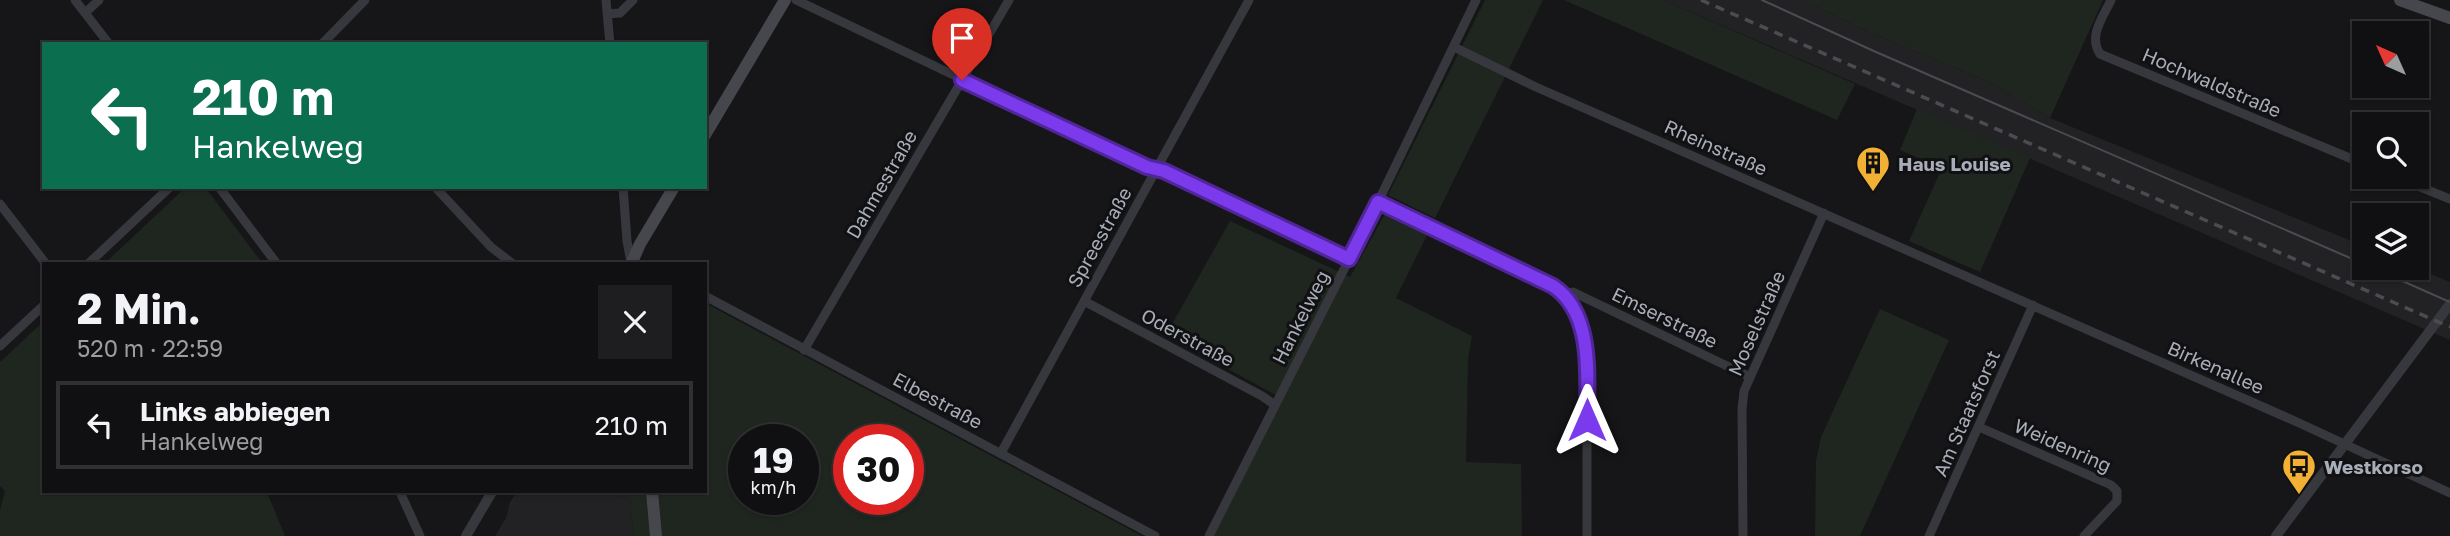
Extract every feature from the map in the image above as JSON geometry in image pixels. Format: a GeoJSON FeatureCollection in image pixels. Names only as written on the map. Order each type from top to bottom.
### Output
{"type":"FeatureCollection","features":[{"type":"Feature","properties":{"kind":"main road"},"geometry":{"type":"LineString","coordinates":[[707,132],[785,0]]}},
{"type":"Feature","properties":{"kind":"main road"},"geometry":{"type":"LineString","coordinates":[[2400,0],[2450,18]]}},
{"type":"Feature","properties":{"kind":"main road"},"geometry":{"type":"LineString","coordinates":[[634,262],[673,189]]}},
{"type":"Feature","properties":{"kind":"main road"},"geometry":{"type":"LineString","coordinates":[[652,493],[656,536]]}},
{"type":"Feature","properties":{"kind":"street"},"geometry":{"type":"LineString","coordinates":[[75,0],[107,42]]}},
{"type":"Feature","properties":{"kind":"street"},"geometry":{"type":"LineString","coordinates":[[85,13],[99,0]]}},
{"type":"Feature","properties":{"kind":"street"},"geometry":{"type":"LineString","coordinates":[[324,42],[365,0]]}},
{"type":"Feature","properties":{"kind":"street"},"geometry":{"type":"LineString","coordinates":[[606,0],[610,42]]}},
{"type":"Feature","properties":{"kind":"street"},"geometry":{"type":"LineString","coordinates":[[607,14],[620,13],[633,0]]}},
{"type":"Feature","properties":{"kind":"street"},"geometry":{"type":"LineString","coordinates":[[796,0],[1349,259]]}},
{"type":"Feature","properties":{"kind":"street","name":"Dahmestraße"},"geometry":{"type":"LineString","coordinates":[[804,350],[1009,0]]}},
{"type":"Feature","properties":{"kind":"street","name":"Spreestraße"},"geometry":{"type":"LineString","coordinates":[[1001,453],[1249,0]]}},
{"type":"Feature","properties":{"kind":"street","name":"Hankelweg"},"geometry":{"type":"LineString","coordinates":[[1209,536],[1378,202],[1476,0]]}},
{"type":"Feature","properties":{"kind":"street","name":"Hochwaldstraße"},"geometry":{"type":"LineString","coordinates":[[2111,0],[2095,35],[2096,48],[2100,54],[2352,159]]}},
{"type":"Feature","properties":{"kind":"street","name":"Rheinstraße"},"geometry":{"type":"LineString","coordinates":[[1454,47],[1536,87],[1966,275]]}},
{"type":"Feature","properties":{"kind":"street"},"geometry":{"type":"LineString","coordinates":[[90,262],[168,189]]}},
{"type":"Feature","properties":{"kind":"street"},"geometry":{"type":"LineString","coordinates":[[221,189],[275,262]]}},
{"type":"Feature","properties":{"kind":"street"},"geometry":{"type":"LineString","coordinates":[[437,189],[491,247],[510,262]]}},
{"type":"Feature","properties":{"kind":"street"},"geometry":{"type":"LineString","coordinates":[[623,189],[627,241],[632,262]]}},
{"type":"Feature","properties":{"kind":"street"},"geometry":{"type":"LineString","coordinates":[[2425,189],[2450,199]]}},
{"type":"Feature","properties":{"kind":"street","name":"Emserstraße"},"geometry":{"type":"LineString","coordinates":[[1378,202],[1564,294],[1573,292],[1750,377]]}},
{"type":"Feature","properties":{"kind":"street"},"geometry":{"type":"LineString","coordinates":[[0,204],[44,262]]}},
{"type":"Feature","properties":{"kind":"street","name":"Moselstraße"},"geometry":{"type":"LineString","coordinates":[[1743,536],[1744,391],[1824,213]]}},
{"type":"Feature","properties":{"kind":"street","name":"Birkenallee"},"geometry":{"type":"LineString","coordinates":[[1966,275],[2347,444],[2450,493]]}},
{"type":"Feature","properties":{"kind":"street"},"geometry":{"type":"LineString","coordinates":[[1564,294],[1580,324],[1587,345],[1587,536]]}},
{"type":"Feature","properties":{"kind":"street","name":"Elbestraße"},"geometry":{"type":"LineString","coordinates":[[707,297],[1155,536]]}},
{"type":"Feature","properties":{"kind":"street","name":"Oderstraße"},"geometry":{"type":"LineString","coordinates":[[1084,301],[1275,405]]}},
{"type":"Feature","properties":{"kind":"street"},"geometry":{"type":"LineString","coordinates":[[2276,536],[2450,304]]}},
{"type":"Feature","properties":{"kind":"street","name":"Am Staatsforst"},"geometry":{"type":"LineString","coordinates":[[1929,536],[2033,305]]}},
{"type":"Feature","properties":{"kind":"street"},"geometry":{"type":"LineString","coordinates":[[0,346],[42,307]]}},
{"type":"Feature","properties":{"kind":"street","name":"Weidenring"},"geometry":{"type":"LineString","coordinates":[[1979,426],[2111,485],[2117,491],[2117,502],[2084,536]]}},
{"type":"Feature","properties":{"kind":"street"},"geometry":{"type":"LineString","coordinates":[[400,493],[420,536]]}},
{"type":"Feature","properties":{"kind":"street"},"geometry":{"type":"LineString","coordinates":[[466,536],[491,493]]}},
{"type":"Feature","properties":{"kind":"shaded area"},"geometry":{"type":"Polygon","coordinates":[[[1485,0],[1543,0],[1435,218],[1388,195],[1485,0]]]}},
{"type":"Feature","properties":{"kind":"shaded area"},"geometry":{"type":"Polygon","coordinates":[[[1564,0],[1663,0],[1855,84],[1837,120],[1564,0]]]}},
{"type":"Feature","properties":{"kind":"shaded area"},"geometry":{"type":"Polygon","coordinates":[[[1663,0],[1803,0],[1864,30],[1989,82],[2050,118],[2352,241],[2352,280],[2429,280],[2429,273],[2450,282],[2450,340],[1663,0]]]}},
{"type":"Feature","properties":{"kind":"shaded area"},"geometry":{"type":"Polygon","coordinates":[[[1803,0],[2103,0],[2050,118],[1989,82],[1864,30],[1803,0]]]}},
{"type":"Feature","properties":{"kind":"shaded area"},"geometry":{"type":"Polygon","coordinates":[[[1917,109],[2030,158],[1980,272],[1909,241],[1942,168],[1900,150],[1917,109]]]}},
{"type":"Feature","properties":{"kind":"shaded area"},"geometry":{"type":"Polygon","coordinates":[[[184,189],[207,189],[261,262],[106,262],[184,189]]]}},
{"type":"Feature","properties":{"kind":"shaded area"},"geometry":{"type":"Polygon","coordinates":[[[1385,214],[1427,235],[1396,298],[1472,336],[1468,359],[1466,462],[1521,464],[1522,536],[1211,536],[1283,399],[1166,335],[1230,221],[1350,277],[1385,214]]]}},
{"type":"Feature","properties":{"kind":"shaded area"},"geometry":{"type":"Polygon","coordinates":[[[707,304],[1142,536],[634,536],[630,500],[617,493],[707,493],[707,304]]]}},
{"type":"Feature","properties":{"kind":"shaded area"},"geometry":{"type":"Polygon","coordinates":[[[1880,309],[1949,340],[1860,536],[1815,536],[1816,460],[1821,437],[1880,309]]]}},
{"type":"Feature","properties":{"kind":"shaded area"},"geometry":{"type":"Polygon","coordinates":[[[42,323],[42,493],[267,493],[285,536],[0,536],[0,510],[5,491],[0,486],[0,362],[42,323]]]}},
{"type":"Feature","properties":{"kind":"shaded area"},"geometry":{"type":"Polygon","coordinates":[[[516,493],[617,493],[630,500],[634,536],[495,536],[506,518],[510,502],[516,493]]]}},
{"type":"Feature","properties":{"kind":"tram line"},"geometry":{"type":"LineString","coordinates":[[1762,0],[2352,259]]}},
{"type":"Feature","properties":{"kind":"tram line"},"geometry":{"type":"LineString","coordinates":[[2400,280],[2450,302]]}},
{"type":"Feature","properties":{"kind":"railway"},"geometry":{"type":"LineString","coordinates":[[1701,0],[2450,327]]}},
{"type":"Feature","properties":{"kind":"place","name":"Haus Louise"},"geometry":{"type":"Point","coordinates":[1873,193]}},
{"type":"Feature","properties":{"kind":"place","name":"Westkorso"},"geometry":{"type":"Point","coordinates":[2299,496]}},
{"type":"Feature","properties":{"kind":"route"},"geometry":{"type":"LineString","coordinates":[[962,80],[1147,167],[1164,171],[1349,259],[1378,202],[1553,286],[1564,294],[1580,324],[1587,345],[1587,420]]}}]}
